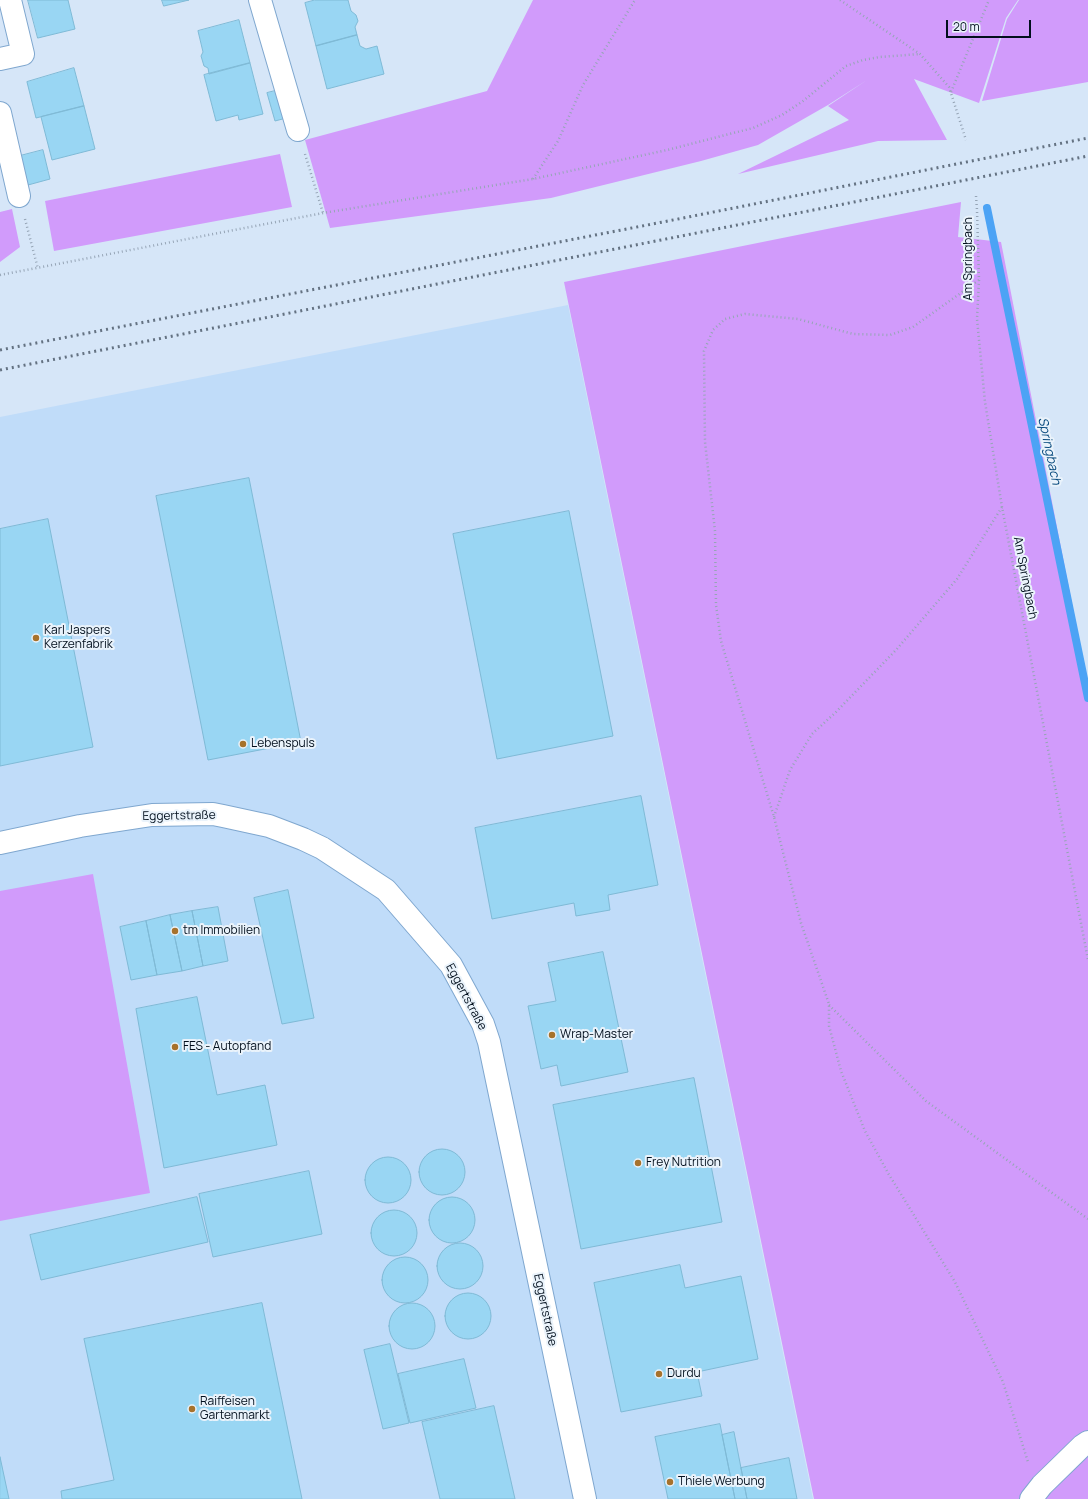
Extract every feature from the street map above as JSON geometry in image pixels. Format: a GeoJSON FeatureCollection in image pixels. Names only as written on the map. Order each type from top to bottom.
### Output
{"type":"FeatureCollection","features":[{"type":"Feature","properties":{"kind":"street"},"geometry":{"type":"LineString","coordinates":[[0,59],[22,54],[10,0]]}},
{"type":"Feature","properties":{"kind":"street"},"geometry":{"type":"LineString","coordinates":[[260,0],[298,130]]}},
{"type":"Feature","properties":{"kind":"street"},"geometry":{"type":"LineString","coordinates":[[0,114],[19,196]]}},
{"type":"Feature","properties":{"kind":"street","name":"Eggertstraße"},"geometry":{"type":"LineString","coordinates":[[0,843],[80,826],[152,815],[213,814],[269,826],[322,848],[386,890],[451,965],[485,1030],[585,1499]]}},
{"type":"Feature","properties":{"kind":"street"},"geometry":{"type":"LineString","coordinates":[[1036,1492],[1082,1446],[1088,1442]]}},
{"type":"Feature","properties":{"kind":"path"},"geometry":{"type":"LineString","coordinates":[[533,180],[558,141],[583,85],[636,0]]}},
{"type":"Feature","properties":{"kind":"path"},"geometry":{"type":"LineString","coordinates":[[840,0],[920,54],[949,87],[966,140]]}},
{"type":"Feature","properties":{"kind":"path"},"geometry":{"type":"LineString","coordinates":[[951,92],[989,0]]}},
{"type":"Feature","properties":{"kind":"path"},"geometry":{"type":"LineString","coordinates":[[0,275],[38,269],[323,213],[533,180],[667,150],[753,128],[782,115],[803,101],[846,66],[863,60],[880,57],[920,54]]}},
{"type":"Feature","properties":{"kind":"path"},"geometry":{"type":"LineString","coordinates":[[298,130],[323,213]]}},
{"type":"Feature","properties":{"kind":"path"},"geometry":{"type":"LineString","coordinates":[[19,196],[38,269]]}},
{"type":"Feature","properties":{"kind":"path","name":"Am Springbach"},"geometry":{"type":"LineString","coordinates":[[976,196],[978,210],[977,319],[985,402],[1002,507],[1088,960]]}},
{"type":"Feature","properties":{"kind":"path"},"geometry":{"type":"LineString","coordinates":[[978,280],[913,327],[890,335],[852,334],[798,319],[745,314],[725,319],[713,330],[704,352],[705,442],[715,531],[716,605],[721,641],[774,817],[801,923],[829,1004],[829,1026],[841,1071],[864,1131],[955,1282],[1003,1382],[1030,1466],[1036,1492]]}},
{"type":"Feature","properties":{"kind":"path"},"geometry":{"type":"LineString","coordinates":[[774,817],[790,770],[812,734],[835,713],[896,650],[957,580],[1002,507]]}},
{"type":"Feature","properties":{"kind":"path"},"geometry":{"type":"LineString","coordinates":[[829,1004],[926,1101],[1088,1219]]}},
{"type":"Feature","properties":{"kind":"shaded area"},"geometry":{"type":"Polygon","coordinates":[[[533,0],[1018,0],[1006,18],[979,103],[914,79],[947,140],[878,141],[738,174],[849,120],[828,106],[867,80],[828,105],[758,145],[701,161],[551,198],[330,228],[305,140],[487,91],[533,0]]]}},
{"type":"Feature","properties":{"kind":"shaded area"},"geometry":{"type":"Polygon","coordinates":[[[1019,0],[1088,0],[1088,82],[982,101],[1007,19],[1019,0]]]}},
{"type":"Feature","properties":{"kind":"shaded area"},"geometry":{"type":"Polygon","coordinates":[[[280,154],[292,207],[54,251],[45,201],[280,154]]]}},
{"type":"Feature","properties":{"kind":"shaded area"},"geometry":{"type":"Polygon","coordinates":[[[961,202],[958,237],[1001,242],[1088,685],[1088,1499],[814,1499],[564,282],[961,202]]]}},
{"type":"Feature","properties":{"kind":"shaded area"},"geometry":{"type":"Polygon","coordinates":[[[12,209],[20,247],[0,262],[0,212],[12,209]]]}},
{"type":"Feature","properties":{"kind":"shaded area"},"geometry":{"type":"Polygon","coordinates":[[[568,305],[813,1499],[0,1499],[0,417],[568,305]]]}},
{"type":"Feature","properties":{"kind":"shaded area"},"geometry":{"type":"Polygon","coordinates":[[[93,874],[150,1193],[0,1221],[0,891],[93,874]]]}},
{"type":"Feature","properties":{"kind":"building"},"geometry":{"type":"Polygon","coordinates":[[[28,0],[68,0],[75,29],[38,38],[28,0]]]}},
{"type":"Feature","properties":{"kind":"building"},"geometry":{"type":"Polygon","coordinates":[[[162,0],[189,0],[164,6],[162,0]]]}},
{"type":"Feature","properties":{"kind":"building"},"geometry":{"type":"Polygon","coordinates":[[[315,0],[348,0],[351,11],[356,15],[358,21],[355,27],[357,35],[316,46],[305,3],[315,0]]]}},
{"type":"Feature","properties":{"kind":"building"},"geometry":{"type":"Polygon","coordinates":[[[239,20],[250,63],[209,74],[208,68],[204,66],[201,56],[203,52],[198,31],[239,20]]]}},
{"type":"Feature","properties":{"kind":"building"},"geometry":{"type":"Polygon","coordinates":[[[357,35],[360,46],[366,49],[377,46],[384,74],[327,89],[316,46],[357,35]]]}},
{"type":"Feature","properties":{"kind":"building"},"geometry":{"type":"Polygon","coordinates":[[[250,63],[263,114],[239,120],[238,115],[216,121],[204,75],[250,63]]]}},
{"type":"Feature","properties":{"kind":"building"},"geometry":{"type":"Polygon","coordinates":[[[74,68],[84,106],[36,118],[27,82],[74,68]]]}},
{"type":"Feature","properties":{"kind":"building"},"geometry":{"type":"Polygon","coordinates":[[[283,89],[290,117],[275,121],[267,93],[283,89]]]}},
{"type":"Feature","properties":{"kind":"building"},"geometry":{"type":"Polygon","coordinates":[[[84,106],[95,149],[52,160],[41,117],[84,106]]]}},
{"type":"Feature","properties":{"kind":"building"},"geometry":{"type":"Polygon","coordinates":[[[43,150],[50,179],[28,185],[20,156],[43,150]]]}},
{"type":"Feature","properties":{"kind":"building"},"geometry":{"type":"Polygon","coordinates":[[[249,478],[301,742],[208,760],[156,496],[249,478]]]}},
{"type":"Feature","properties":{"kind":"building"},"geometry":{"type":"Polygon","coordinates":[[[569,511],[613,736],[497,759],[453,534],[569,511]]]}},
{"type":"Feature","properties":{"kind":"building","name":"Karl Jaspers Kerzenfabrik"},"geometry":{"type":"Polygon","coordinates":[[[48,519],[93,747],[0,766],[0,529],[48,519]]]}},
{"type":"Feature","properties":{"kind":"building"},"geometry":{"type":"Polygon","coordinates":[[[641,796],[658,885],[608,895],[610,910],[576,916],[574,903],[492,919],[475,828],[641,796]]]}},
{"type":"Feature","properties":{"kind":"building"},"geometry":{"type":"Polygon","coordinates":[[[288,890],[314,1018],[282,1024],[254,898],[288,890]]]}},
{"type":"Feature","properties":{"kind":"building"},"geometry":{"type":"Polygon","coordinates":[[[218,907],[228,961],[203,966],[192,911],[218,907]]]}},
{"type":"Feature","properties":{"kind":"building"},"geometry":{"type":"Polygon","coordinates":[[[192,911],[203,966],[182,971],[170,915],[192,911]]]}},
{"type":"Feature","properties":{"kind":"building"},"geometry":{"type":"Polygon","coordinates":[[[170,915],[182,971],[157,975],[146,921],[170,915]]]}},
{"type":"Feature","properties":{"kind":"building"},"geometry":{"type":"Polygon","coordinates":[[[146,921],[157,975],[131,980],[120,927],[146,921]]]}},
{"type":"Feature","properties":{"kind":"building"},"geometry":{"type":"Polygon","coordinates":[[[603,952],[628,1072],[561,1086],[557,1065],[541,1069],[528,1006],[556,1001],[548,963],[603,952]]]}},
{"type":"Feature","properties":{"kind":"building","name":"FES - Autopfand"},"geometry":{"type":"Polygon","coordinates":[[[197,997],[217,1095],[265,1085],[277,1145],[164,1168],[136,1009],[197,997]]]}},
{"type":"Feature","properties":{"kind":"building","name":"Frey Nutrition"},"geometry":{"type":"Polygon","coordinates":[[[694,1078],[722,1222],[581,1249],[553,1105],[694,1078]]]}},
{"type":"Feature","properties":{"kind":"building"},"geometry":{"type":"Polygon","coordinates":[[[442,1149],[455,1153],[461,1159],[465,1172],[461,1185],[455,1191],[442,1195],[429,1191],[423,1185],[419,1172],[423,1159],[429,1153],[442,1149]]]}},
{"type":"Feature","properties":{"kind":"building"},"geometry":{"type":"Polygon","coordinates":[[[388,1157],[401,1161],[407,1167],[411,1180],[407,1193],[401,1199],[388,1203],[375,1199],[369,1193],[365,1180],[369,1167],[375,1161],[388,1157]]]}},
{"type":"Feature","properties":{"kind":"building"},"geometry":{"type":"Polygon","coordinates":[[[309,1171],[322,1234],[213,1257],[199,1194],[309,1171]]]}},
{"type":"Feature","properties":{"kind":"building"},"geometry":{"type":"Polygon","coordinates":[[[197,1197],[208,1242],[41,1280],[30,1235],[197,1197]]]}},
{"type":"Feature","properties":{"kind":"building"},"geometry":{"type":"Polygon","coordinates":[[[452,1197],[465,1201],[471,1207],[475,1220],[471,1233],[465,1239],[452,1243],[439,1239],[433,1233],[429,1220],[433,1207],[439,1201],[452,1197]]]}},
{"type":"Feature","properties":{"kind":"building"},"geometry":{"type":"Polygon","coordinates":[[[394,1210],[407,1214],[413,1220],[417,1233],[413,1246],[407,1252],[394,1256],[381,1252],[375,1246],[371,1233],[375,1220],[381,1214],[394,1210]]]}},
{"type":"Feature","properties":{"kind":"building"},"geometry":{"type":"Polygon","coordinates":[[[460,1243],[473,1247],[479,1253],[483,1266],[479,1279],[473,1285],[460,1289],[447,1285],[441,1279],[437,1266],[441,1253],[447,1247],[460,1243]]]}},
{"type":"Feature","properties":{"kind":"building"},"geometry":{"type":"Polygon","coordinates":[[[405,1257],[418,1261],[424,1267],[428,1280],[424,1293],[418,1299],[405,1303],[392,1299],[386,1293],[382,1280],[386,1267],[392,1261],[405,1257]]]}},
{"type":"Feature","properties":{"kind":"building"},"geometry":{"type":"Polygon","coordinates":[[[680,1265],[685,1288],[741,1276],[758,1359],[697,1372],[702,1396],[621,1412],[594,1283],[680,1265]]]}},
{"type":"Feature","properties":{"kind":"building"},"geometry":{"type":"Polygon","coordinates":[[[468,1293],[481,1297],[487,1303],[491,1316],[487,1329],[481,1335],[468,1339],[455,1335],[449,1329],[445,1316],[449,1303],[455,1297],[468,1293]]]}},
{"type":"Feature","properties":{"kind":"building","name":"Raiffeisen Gartenmarkt"},"geometry":{"type":"Polygon","coordinates":[[[262,1303],[302,1499],[62,1499],[61,1491],[114,1480],[84,1339],[262,1303]]]}},
{"type":"Feature","properties":{"kind":"building"},"geometry":{"type":"Polygon","coordinates":[[[412,1303],[425,1307],[431,1313],[435,1326],[431,1339],[425,1345],[412,1349],[399,1345],[393,1339],[389,1326],[393,1313],[399,1307],[412,1303]]]}},
{"type":"Feature","properties":{"kind":"building"},"geometry":{"type":"Polygon","coordinates":[[[390,1344],[409,1423],[383,1429],[364,1350],[390,1344]]]}},
{"type":"Feature","properties":{"kind":"building"},"geometry":{"type":"Polygon","coordinates":[[[464,1359],[476,1408],[410,1423],[398,1374],[464,1359]]]}},
{"type":"Feature","properties":{"kind":"building"},"geometry":{"type":"Polygon","coordinates":[[[494,1406],[515,1499],[440,1499],[422,1422],[494,1406]]]}},
{"type":"Feature","properties":{"kind":"building"},"geometry":{"type":"Polygon","coordinates":[[[720,1424],[735,1499],[668,1499],[655,1437],[720,1424]]]}},
{"type":"Feature","properties":{"kind":"building"},"geometry":{"type":"Polygon","coordinates":[[[734,1432],[747,1499],[735,1499],[722,1435],[734,1432]]]}},
{"type":"Feature","properties":{"kind":"building"},"geometry":{"type":"Polygon","coordinates":[[[0,1457],[9,1499],[0,1499],[0,1457]]]}},
{"type":"Feature","properties":{"kind":"building"},"geometry":{"type":"Polygon","coordinates":[[[789,1458],[797,1499],[747,1499],[741,1468],[789,1458]]]}},
{"type":"Feature","properties":{"kind":"waterway","name":"Springbach"},"geometry":{"type":"LineString","coordinates":[[987,208],[1088,698]]}},
{"type":"Feature","properties":{"kind":"railway"},"geometry":{"type":"LineString","coordinates":[[0,350],[1088,138]]}},
{"type":"Feature","properties":{"kind":"railway"},"geometry":{"type":"LineString","coordinates":[[0,370],[1088,156]]}},
{"type":"Feature","properties":{"kind":"place","name":"Karl Jaspers Kerzenfabrik"},"geometry":{"type":"Point","coordinates":[36,638]}},
{"type":"Feature","properties":{"kind":"place","name":"Lebenspuls"},"geometry":{"type":"Point","coordinates":[243,744]}},
{"type":"Feature","properties":{"kind":"place","name":"tm Immobilien"},"geometry":{"type":"Point","coordinates":[175,931]}},
{"type":"Feature","properties":{"kind":"place","name":"Wrap-Master"},"geometry":{"type":"Point","coordinates":[552,1035]}},
{"type":"Feature","properties":{"kind":"place","name":"FES - Autopfand"},"geometry":{"type":"Point","coordinates":[175,1047]}},
{"type":"Feature","properties":{"kind":"place","name":"Frey Nutrition"},"geometry":{"type":"Point","coordinates":[638,1163]}},
{"type":"Feature","properties":{"kind":"place","name":"Durdu"},"geometry":{"type":"Point","coordinates":[659,1374]}},
{"type":"Feature","properties":{"kind":"place","name":"Raiffeisen Gartenmarkt"},"geometry":{"type":"Point","coordinates":[192,1409]}},
{"type":"Feature","properties":{"kind":"place","name":"Thiele Werbung"},"geometry":{"type":"Point","coordinates":[670,1482]}}]}
